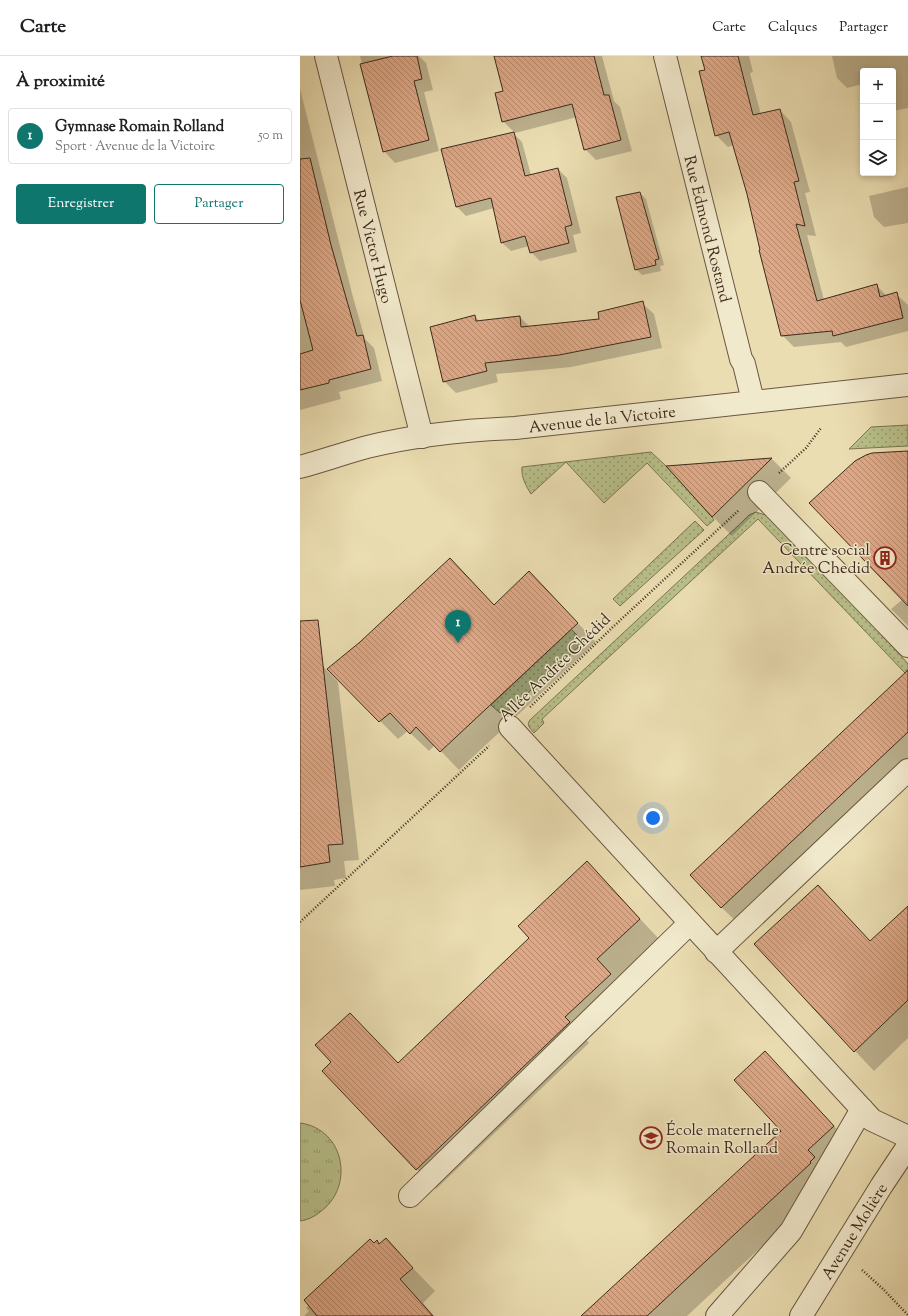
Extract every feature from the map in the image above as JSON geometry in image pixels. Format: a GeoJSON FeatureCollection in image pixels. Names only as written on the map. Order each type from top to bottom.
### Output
{"type":"FeatureCollection","features":[{"type":"Feature","properties":{"kind":"street","name":"Rue Victor Hugo"},"geometry":{"type":"LineString","coordinates":[[326,56],[422,437]]}},
{"type":"Feature","properties":{"kind":"street","name":"Rue Edmond Rostand"},"geometry":{"type":"LineString","coordinates":[[665,56],[741,359],[744,364],[753,401]]}},
{"type":"Feature","properties":{"kind":"street","name":"Avenue de la Victoire"},"geometry":{"type":"LineString","coordinates":[[300,468],[368,447],[422,437],[908,385]]}},
{"type":"Feature","properties":{"kind":"street"},"geometry":{"type":"LineString","coordinates":[[759,492],[908,646]]}},
{"type":"Feature","properties":{"kind":"street"},"geometry":{"type":"LineString","coordinates":[[510,727],[862,1109],[874,1121],[908,1137]]}},
{"type":"Feature","properties":{"kind":"street"},"geometry":{"type":"LineString","coordinates":[[716,952],[908,770]]}},
{"type":"Feature","properties":{"kind":"street"},"geometry":{"type":"LineString","coordinates":[[410,1196],[690,923]]}},
{"type":"Feature","properties":{"kind":"street"},"geometry":{"type":"LineString","coordinates":[[717,1316],[791,1231],[862,1109]]}},
{"type":"Feature","properties":{"kind":"street","name":"Avenue Molière"},"geometry":{"type":"LineString","coordinates":[[801,1316],[882,1185],[908,1146]]}},
{"type":"Feature","properties":{"kind":"path","name":"Allée Andrée Chédid"},"geometry":{"type":"LineString","coordinates":[[300,922],[510,727],[614,626],[806,448],[821,428]]}},
{"type":"Feature","properties":{"kind":"path"},"geometry":{"type":"LineString","coordinates":[[861,1268],[908,1315]]}},
{"type":"Feature","properties":{"kind":"green space"},"geometry":{"type":"Polygon","coordinates":[[[908,425],[908,446],[849,449],[871,427],[908,425]]]}},
{"type":"Feature","properties":{"kind":"green space"},"geometry":{"type":"Polygon","coordinates":[[[651,452],[666,466],[712,517],[714,520],[707,526],[647,463],[604,503],[566,462],[531,494],[522,474],[522,467],[651,452]]]}},
{"type":"Feature","properties":{"kind":"green space"},"geometry":{"type":"Polygon","coordinates":[[[756,512],[768,516],[783,528],[908,664],[908,670],[905,673],[758,519],[542,719],[544,723],[534,733],[528,725],[530,720],[749,515],[756,512]]]}},
{"type":"Feature","properties":{"kind":"green space"},"geometry":{"type":"Polygon","coordinates":[[[695,521],[704,530],[620,606],[613,599],[695,521]]]}},
{"type":"Feature","properties":{"kind":"green space"},"geometry":{"type":"Polygon","coordinates":[[[571,629],[584,642],[509,710],[500,713],[491,705],[571,629]]]}},
{"type":"Feature","properties":{"kind":"green space"},"geometry":{"type":"Polygon","coordinates":[[[300,1123],[315,1128],[327,1136],[335,1147],[340,1160],[341,1174],[338,1188],[331,1201],[320,1212],[308,1219],[300,1221],[300,1123]]]}},
{"type":"Feature","properties":{"kind":"building"},"geometry":{"type":"Polygon","coordinates":[[[393,56],[417,56],[422,79],[414,81],[429,140],[383,152],[360,64],[393,56]]]}},
{"type":"Feature","properties":{"kind":"building"},"geometry":{"type":"Polygon","coordinates":[[[494,56],[594,56],[604,95],[609,95],[621,140],[584,150],[572,104],[502,122],[495,93],[503,91],[494,56]]]}},
{"type":"Feature","properties":{"kind":"building"},"geometry":{"type":"Polygon","coordinates":[[[701,56],[738,56],[753,115],[780,109],[799,181],[794,182],[805,226],[796,224],[817,301],[877,284],[880,297],[897,292],[903,318],[833,336],[832,331],[781,336],[759,250],[747,194],[729,132],[715,136],[699,71],[705,70],[701,56]]]}},
{"type":"Feature","properties":{"kind":"building"},"geometry":{"type":"Polygon","coordinates":[[[514,132],[525,176],[558,168],[572,225],[565,227],[569,243],[530,253],[525,236],[501,243],[491,198],[456,207],[441,149],[514,132]]]}},
{"type":"Feature","properties":{"kind":"building"},"geometry":{"type":"Polygon","coordinates":[[[310,158],[331,245],[357,336],[363,335],[371,369],[329,380],[329,383],[300,390],[300,354],[313,350],[300,300],[300,159],[310,158]]]}},
{"type":"Feature","properties":{"kind":"building"},"geometry":{"type":"Polygon","coordinates":[[[640,192],[659,259],[655,260],[656,265],[635,270],[616,197],[640,192]]]}},
{"type":"Feature","properties":{"kind":"building"},"geometry":{"type":"Polygon","coordinates":[[[643,301],[651,337],[559,355],[485,363],[487,371],[443,382],[430,327],[475,315],[476,321],[520,316],[521,327],[599,319],[598,312],[643,301]]]}},
{"type":"Feature","properties":{"kind":"building","name":"Centre social Andrée Chedid"},"geometry":{"type":"Polygon","coordinates":[[[908,451],[908,606],[809,503],[855,461],[866,455],[872,453],[908,451]]]}},
{"type":"Feature","properties":{"kind":"building"},"geometry":{"type":"Polygon","coordinates":[[[772,458],[712,517],[666,466],[772,458]]]}},
{"type":"Feature","properties":{"kind":"building"},"geometry":{"type":"Polygon","coordinates":[[[450,558],[494,605],[529,571],[578,623],[440,752],[416,727],[410,734],[390,713],[379,722],[327,669],[360,642],[450,558]]]}},
{"type":"Feature","properties":{"kind":"building"},"geometry":{"type":"Polygon","coordinates":[[[318,620],[343,844],[328,845],[330,862],[300,867],[300,621],[318,620]]]}},
{"type":"Feature","properties":{"kind":"building"},"geometry":{"type":"Polygon","coordinates":[[[908,670],[908,732],[721,908],[690,875],[908,670]]]}},
{"type":"Feature","properties":{"kind":"building"},"geometry":{"type":"Polygon","coordinates":[[[587,861],[640,919],[597,959],[611,974],[565,1017],[570,1022],[416,1170],[322,1071],[331,1062],[315,1045],[350,1013],[398,1063],[529,938],[518,926],[587,861]]]}},
{"type":"Feature","properties":{"kind":"building"},"geometry":{"type":"Polygon","coordinates":[[[818,885],[870,941],[908,906],[908,1000],[854,1052],[754,944],[818,885]]]}},
{"type":"Feature","properties":{"kind":"building"},"geometry":{"type":"Polygon","coordinates":[[[765,1051],[834,1126],[808,1150],[815,1157],[810,1162],[811,1163],[647,1316],[581,1316],[781,1131],[734,1080],[765,1051]]]}},
{"type":"Feature","properties":{"kind":"building"},"geometry":{"type":"Polygon","coordinates":[[[386,1238],[413,1268],[400,1279],[433,1316],[317,1316],[304,1300],[370,1239],[374,1243],[377,1240],[379,1244],[386,1238]]]}},
{"type":"Feature","properties":{"kind":"place","name":"Centre social Andrée Chedid"},"geometry":{"type":"Point","coordinates":[885,558]}},
{"type":"Feature","properties":{"kind":"place","name":"Gymnase Romain Rolland"},"geometry":{"type":"Point","coordinates":[458,643]}},
{"type":"Feature","properties":{"kind":"place","name":"École maternelle Romain Rolland"},"geometry":{"type":"Point","coordinates":[651,1138]}}]}
